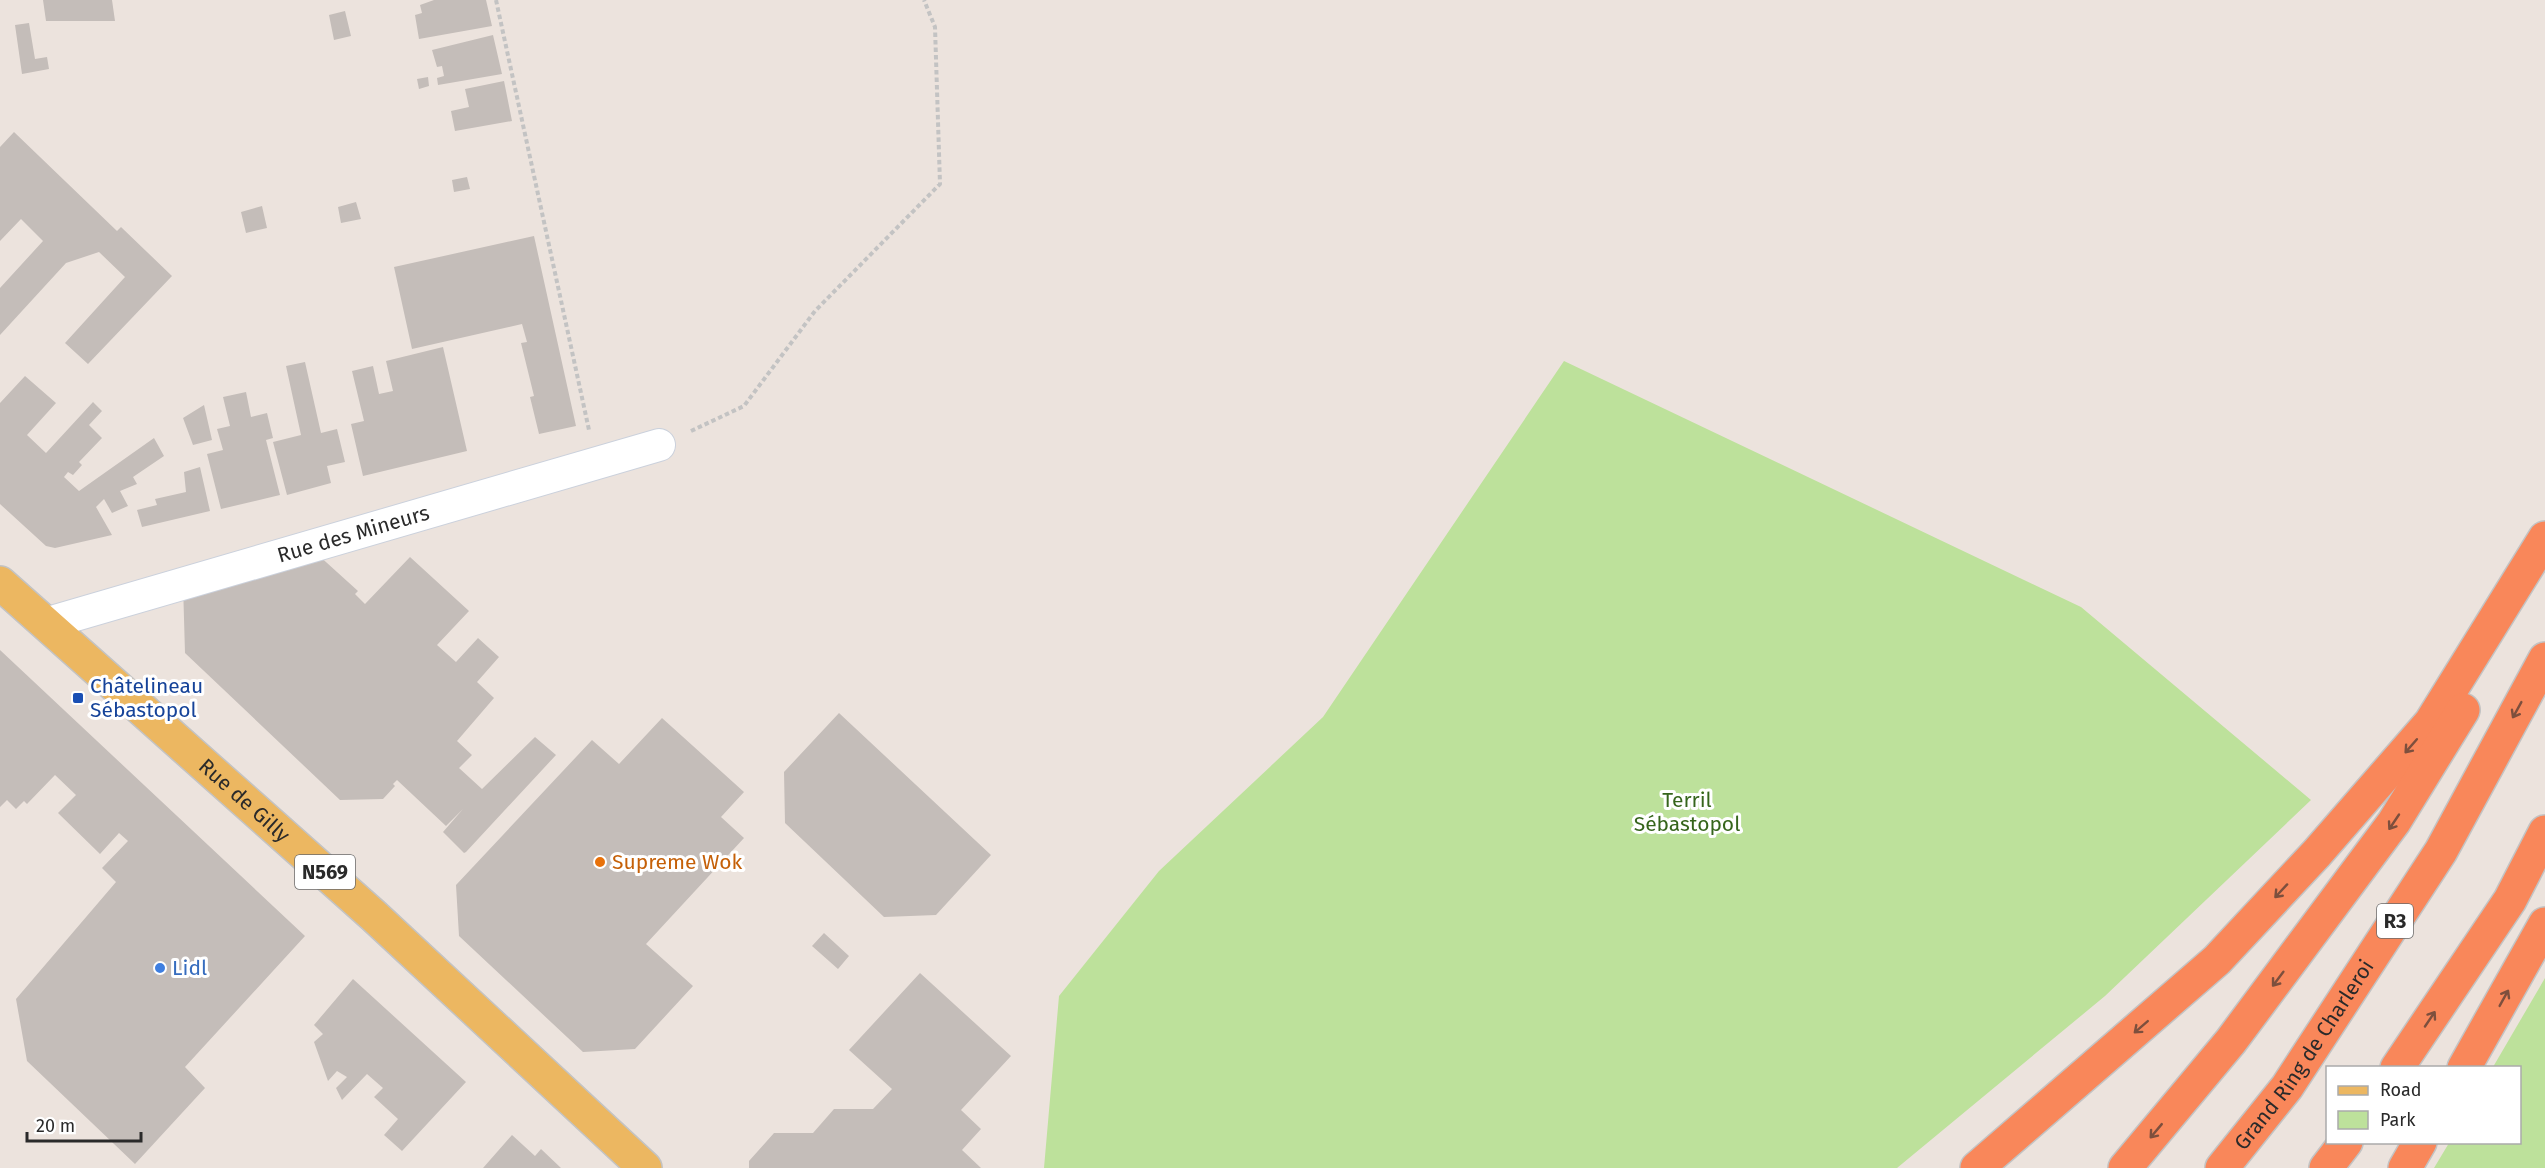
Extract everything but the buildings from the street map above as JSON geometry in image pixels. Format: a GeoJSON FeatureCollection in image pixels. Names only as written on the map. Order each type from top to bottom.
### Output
{"type":"FeatureCollection","features":[{"type":"Feature","properties":{"kind":"highway"},"geometry":{"type":"LineString","coordinates":[[1977,1168],[2217,960],[2317,853],[2432,722],[2545,538]]}},
{"type":"Feature","properties":{"kind":"highway"},"geometry":{"type":"LineString","coordinates":[[2125,1168],[2231,1041],[2394,822],[2545,575]]}},
{"type":"Feature","properties":{"kind":"highway","name":"Grand Ring de Charleroi"},"geometry":{"type":"LineString","coordinates":[[2222,1168],[2287,1087],[2441,851],[2545,659]]}},
{"type":"Feature","properties":{"kind":"highway"},"geometry":{"type":"LineString","coordinates":[[2398,1066],[2510,900],[2545,832]]}},
{"type":"Feature","properties":{"kind":"highway"},"geometry":{"type":"LineString","coordinates":[[2465,1066],[2545,924]]}},
{"type":"Feature","properties":{"kind":"highway"},"geometry":{"type":"LineString","coordinates":[[2326,1168],[2345,1144]]}},
{"type":"Feature","properties":{"kind":"highway"},"geometry":{"type":"LineString","coordinates":[[2405,1168],[2419,1144]]}},
{"type":"Feature","properties":{"kind":"main road","name":"Rue de Gilly"},"geometry":{"type":"LineString","coordinates":[[0,583],[48,623],[374,916],[645,1168]]}},
{"type":"Feature","properties":{"kind":"street","name":"Rue des Mineurs"},"geometry":{"type":"LineString","coordinates":[[48,623],[659,445]]}},
{"type":"Feature","properties":{"kind":"path"},"geometry":{"type":"LineString","coordinates":[[496,0],[596,463]]}},
{"type":"Feature","properties":{"kind":"path"},"geometry":{"type":"LineString","coordinates":[[659,445],[744,406],[815,311],[940,184],[935,27],[924,0]]}},
{"type":"Feature","properties":{"kind":"path"},"geometry":{"type":"LineString","coordinates":[[927,6],[931,0]]}},
{"type":"Feature","properties":{"kind":"green space","name":"Terril Sébastopol"},"geometry":{"type":"Polygon","coordinates":[[[1564,361],[2081,607],[2311,800],[2105,996],[1897,1168],[1044,1168],[1059,996],[1159,871],[1323,717],[1564,361]]]}},
{"type":"Feature","properties":{"kind":"green space"},"geometry":{"type":"Polygon","coordinates":[[[2545,978],[2545,1168],[2434,1168],[2448,1144],[2521,1144],[2521,1066],[2494,1066],[2545,978]]]}},
{"type":"Feature","properties":{"kind":"place","name":"Châtelineau Sébastopol"},"geometry":{"type":"Point","coordinates":[78,698]}},
{"type":"Feature","properties":{"kind":"place","name":"Supreme Wok"},"geometry":{"type":"Point","coordinates":[600,862]}},
{"type":"Feature","properties":{"kind":"place","name":"Lidl"},"geometry":{"type":"Point","coordinates":[160,968]}}]}
